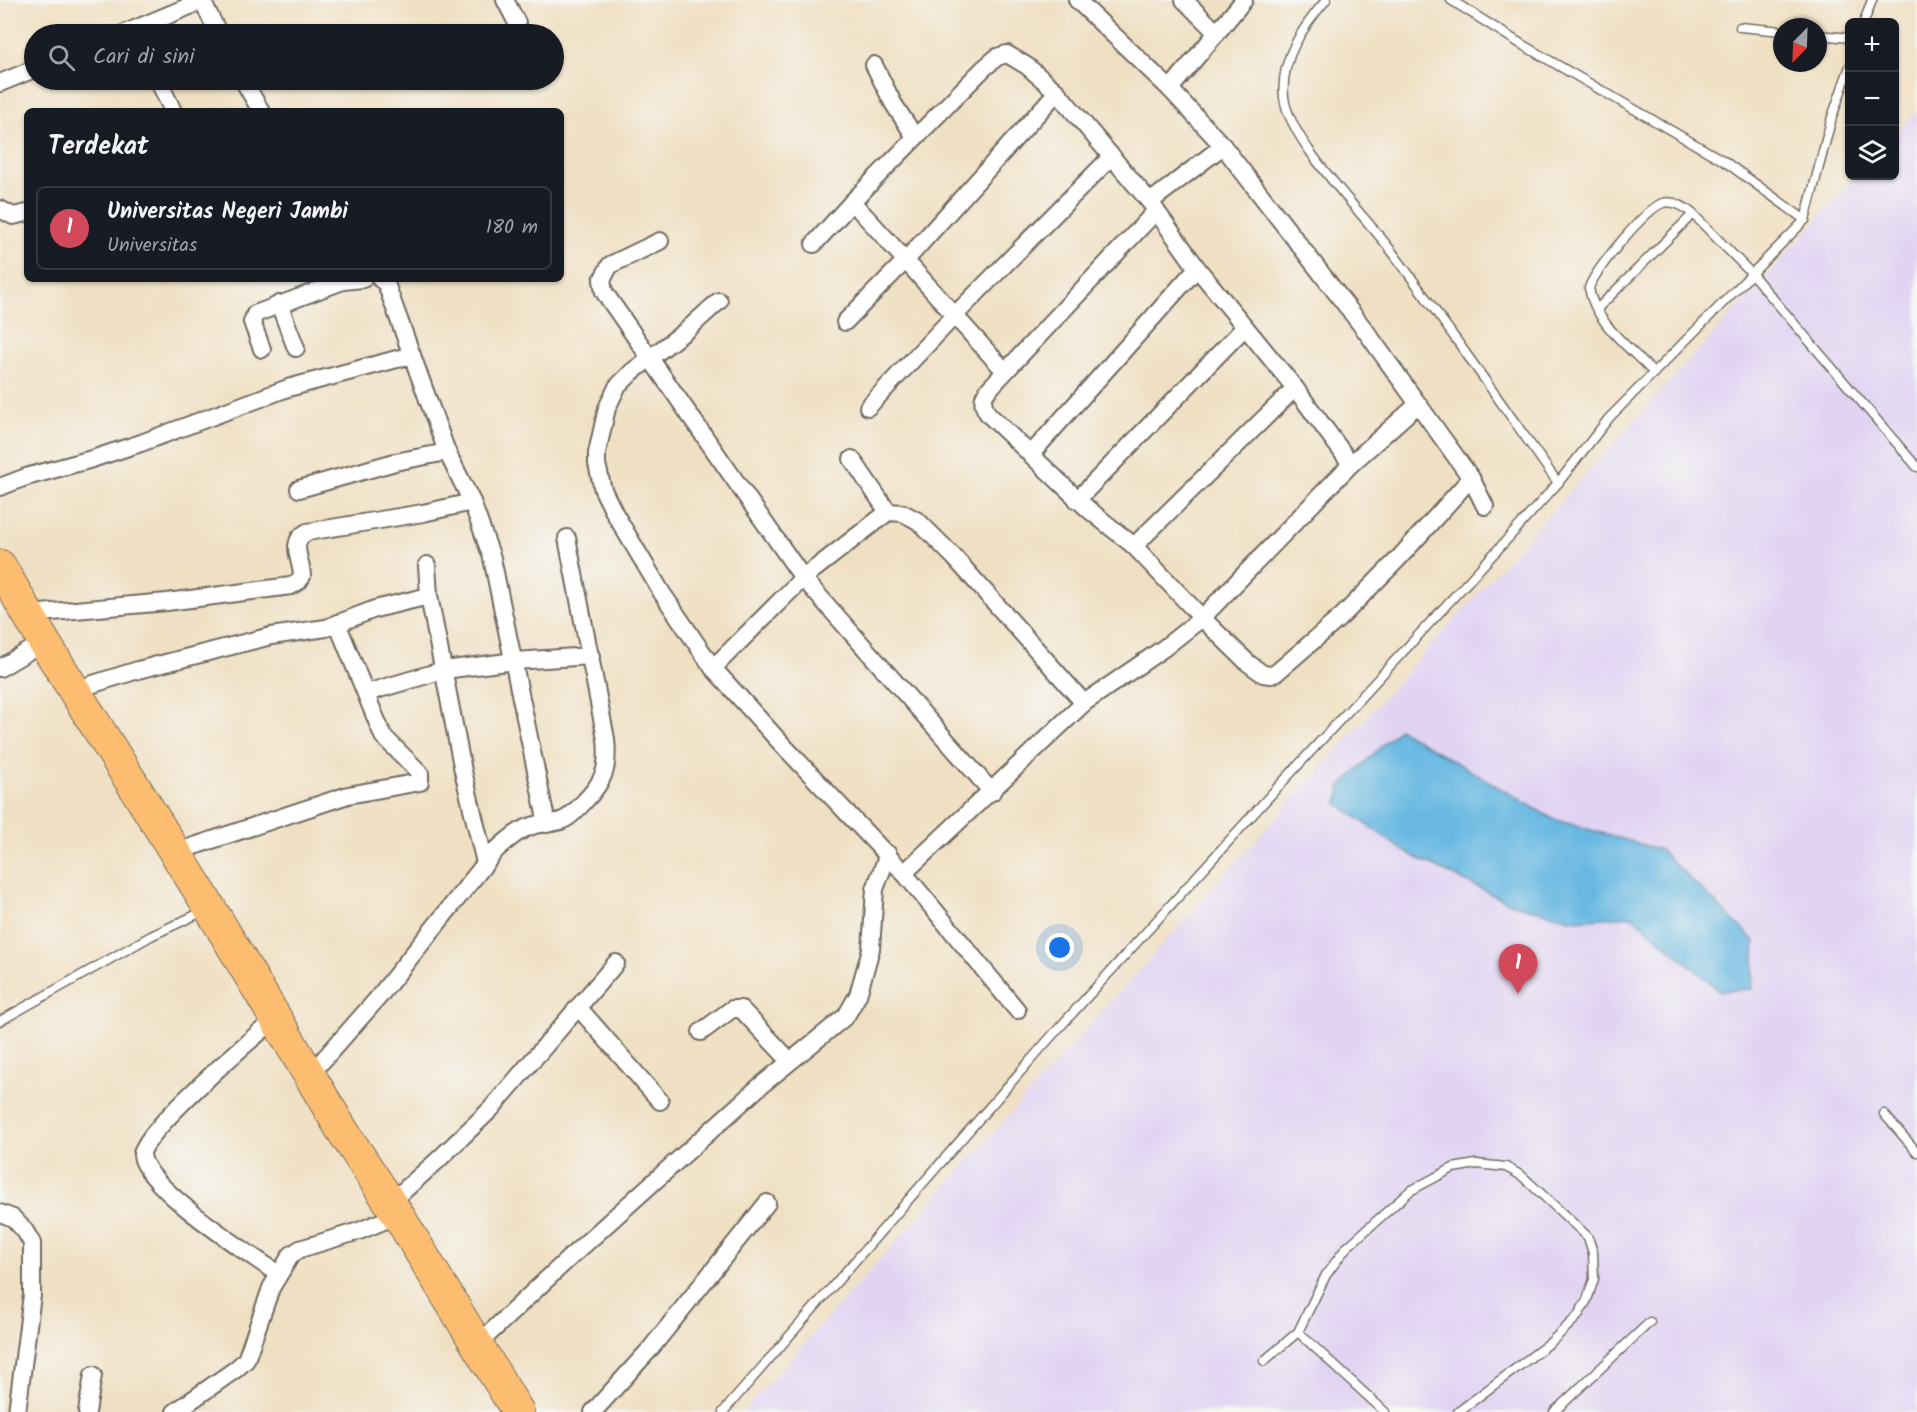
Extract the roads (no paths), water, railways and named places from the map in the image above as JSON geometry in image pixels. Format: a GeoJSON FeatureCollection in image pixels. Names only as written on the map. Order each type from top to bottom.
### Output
{"type":"FeatureCollection","features":[{"type":"Feature","properties":{"kind":"highway"},"geometry":{"type":"LineString","coordinates":[[0,566],[44,642],[210,908],[309,1076],[394,1209],[518,1412]]}},
{"type":"Feature","properties":{"kind":"street"},"geometry":{"type":"LineString","coordinates":[[151,24],[203,0],[214,24]]}},
{"type":"Feature","properties":{"kind":"street"},"geometry":{"type":"LineString","coordinates":[[505,0],[517,23]]}},
{"type":"Feature","properties":{"kind":"street"},"geometry":{"type":"LineString","coordinates":[[1077,0],[1170,89],[1223,146],[1365,330],[1471,478],[1485,506]]}},
{"type":"Feature","properties":{"kind":"street"},"geometry":{"type":"LineString","coordinates":[[1184,0],[1217,33]]}},
{"type":"Feature","properties":{"kind":"street"},"geometry":{"type":"LineString","coordinates":[[1170,89],[1244,0]]}},
{"type":"Feature","properties":{"kind":"street"},"geometry":{"type":"LineString","coordinates":[[814,244],[982,69],[1003,54],[1010,55],[1057,92],[1112,156],[1352,464]]}},
{"type":"Feature","properties":{"kind":"street"},"geometry":{"type":"LineString","coordinates":[[874,65],[893,103],[915,137]]}},
{"type":"Feature","properties":{"kind":"street"},"geometry":{"type":"LineString","coordinates":[[0,83],[24,73]]}},
{"type":"Feature","properties":{"kind":"street"},"geometry":{"type":"LineString","coordinates":[[163,90],[172,108]]}},
{"type":"Feature","properties":{"kind":"street"},"geometry":{"type":"LineString","coordinates":[[249,90],[259,108]]}},
{"type":"Feature","properties":{"kind":"street"},"geometry":{"type":"LineString","coordinates":[[845,322],[906,260],[1057,92]]}},
{"type":"Feature","properties":{"kind":"street"},"geometry":{"type":"LineString","coordinates":[[1223,146],[1153,206],[986,392],[983,406],[989,415],[1077,500],[1134,546],[1202,618],[1257,670],[1268,675],[1273,675],[1342,616],[1398,560],[1471,478]]}},
{"type":"Feature","properties":{"kind":"street"},"geometry":{"type":"LineString","coordinates":[[868,407],[1112,156]]}},
{"type":"Feature","properties":{"kind":"street"},"geometry":{"type":"LineString","coordinates":[[852,202],[1005,371]]}},
{"type":"Feature","properties":{"kind":"street"},"geometry":{"type":"LineString","coordinates":[[0,209],[13,216],[24,214]]}},
{"type":"Feature","properties":{"kind":"street"},"geometry":{"type":"LineString","coordinates":[[660,240],[610,265],[602,280],[608,300],[651,358],[803,578],[992,792]]}},
{"type":"Feature","properties":{"kind":"street"},"geometry":{"type":"LineString","coordinates":[[1030,454],[1197,268]]}},
{"type":"Feature","properties":{"kind":"street"},"geometry":{"type":"LineString","coordinates":[[262,349],[252,319],[255,314],[338,282]]}},
{"type":"Feature","properties":{"kind":"street"},"geometry":{"type":"LineString","coordinates":[[383,282],[387,286],[447,452],[472,502],[492,558],[547,824]]}},
{"type":"Feature","properties":{"kind":"street"},"geometry":{"type":"LineString","coordinates":[[719,301],[688,329],[622,381],[612,396],[599,438],[597,464],[603,490],[662,593],[713,668],[778,740],[888,854],[1017,1010]]}},
{"type":"Feature","properties":{"kind":"street"},"geometry":{"type":"LineString","coordinates":[[279,304],[296,348]]}},
{"type":"Feature","properties":{"kind":"street"},"geometry":{"type":"LineString","coordinates":[[1077,500],[1245,327]]}},
{"type":"Feature","properties":{"kind":"street"},"geometry":{"type":"LineString","coordinates":[[0,487],[26,477],[141,443],[288,388],[412,355]]}},
{"type":"Feature","properties":{"kind":"street"},"geometry":{"type":"LineString","coordinates":[[1134,546],[1295,388]]}},
{"type":"Feature","properties":{"kind":"street"},"geometry":{"type":"LineString","coordinates":[[904,873],[1084,704],[1164,648],[1202,618],[1352,464],[1417,405]]}},
{"type":"Feature","properties":{"kind":"street"},"geometry":{"type":"LineString","coordinates":[[299,489],[394,462],[447,452]]}},
{"type":"Feature","properties":{"kind":"street"},"geometry":{"type":"LineString","coordinates":[[852,459],[888,512]]}},
{"type":"Feature","properties":{"kind":"street"},"geometry":{"type":"LineString","coordinates":[[28,614],[167,602],[291,586],[302,576],[297,543],[300,536],[307,532],[343,524],[423,513],[472,502]]}},
{"type":"Feature","properties":{"kind":"street"},"geometry":{"type":"LineString","coordinates":[[713,668],[803,578],[888,512],[903,513],[918,521],[954,557],[1084,704]]}},
{"type":"Feature","properties":{"kind":"street"},"geometry":{"type":"LineString","coordinates":[[309,1076],[377,999],[496,850],[520,831],[563,820],[597,788],[607,764],[606,739],[567,538]]}},
{"type":"Feature","properties":{"kind":"street"},"geometry":{"type":"LineString","coordinates":[[427,565],[429,596],[463,771],[485,863]]}},
{"type":"Feature","properties":{"kind":"street"},"geometry":{"type":"LineString","coordinates":[[74,690],[138,670],[271,636],[326,628],[375,609],[429,596]]}},
{"type":"Feature","properties":{"kind":"street"},"geometry":{"type":"LineString","coordinates":[[176,852],[348,795],[420,782],[420,773],[383,736],[338,623]]}},
{"type":"Feature","properties":{"kind":"street"},"geometry":{"type":"LineString","coordinates":[[0,668],[44,642]]}},
{"type":"Feature","properties":{"kind":"street"},"geometry":{"type":"LineString","coordinates":[[366,693],[444,670],[514,661],[591,656]]}},
{"type":"Feature","properties":{"kind":"street"},"geometry":{"type":"LineString","coordinates":[[477,1345],[566,1260],[790,1061],[846,1016],[858,995],[871,950],[876,890],[888,854]]}},
{"type":"Feature","properties":{"kind":"street"},"geometry":{"type":"LineString","coordinates":[[175,1412],[246,1360],[271,1288],[278,1274],[295,1252],[359,1231],[394,1209],[438,1160],[490,1110],[616,963]]}},
{"type":"Feature","properties":{"kind":"street"},"geometry":{"type":"LineString","coordinates":[[578,1007],[660,1101]]}},
{"type":"Feature","properties":{"kind":"street"},"geometry":{"type":"LineString","coordinates":[[701,1032],[732,1009],[741,1009],[790,1061]]}},
{"type":"Feature","properties":{"kind":"street"},"geometry":{"type":"LineString","coordinates":[[276,1019],[245,1043],[187,1098],[154,1132],[142,1154],[164,1190],[196,1216],[278,1274]]}},
{"type":"Feature","properties":{"kind":"street"},"geometry":{"type":"LineString","coordinates":[[593,1412],[651,1347],[767,1203]]}},
{"type":"Feature","properties":{"kind":"street"},"geometry":{"type":"LineString","coordinates":[[0,1213],[13,1218],[32,1242],[32,1295],[17,1412]]}},
{"type":"Feature","properties":{"kind":"street"},"geometry":{"type":"LineString","coordinates":[[87,1412],[93,1375]]}},
{"type":"Feature","properties":{"kind":"lane"},"geometry":{"type":"LineString","coordinates":[[1326,0],[1303,28],[1288,61],[1284,99],[1294,125],[1326,172],[1391,250],[1558,483]]}},
{"type":"Feature","properties":{"kind":"lane"},"geometry":{"type":"LineString","coordinates":[[1451,0],[1521,44],[1724,161],[1805,220]]}},
{"type":"Feature","properties":{"kind":"lane"},"geometry":{"type":"LineString","coordinates":[[1865,18],[1872,0]]}},
{"type":"Feature","properties":{"kind":"lane"},"geometry":{"type":"LineString","coordinates":[[1740,27],[1773,30]]}},
{"type":"Feature","properties":{"kind":"lane"},"geometry":{"type":"LineString","coordinates":[[1827,36],[1845,38]]}},
{"type":"Feature","properties":{"kind":"lane"},"geometry":{"type":"LineString","coordinates":[[723,1412],[1057,1030],[1558,483],[1609,418],[1805,220],[1832,117],[1848,72]]}},
{"type":"Feature","properties":{"kind":"lane"},"geometry":{"type":"LineString","coordinates":[[1654,373],[1608,326],[1590,292],[1591,282],[1635,225],[1652,209],[1666,202],[1685,207],[1751,273],[1917,468]]}},
{"type":"Feature","properties":{"kind":"lane"},"geometry":{"type":"LineString","coordinates":[[1597,309],[1693,214]]}},
{"type":"Feature","properties":{"kind":"lane"},"geometry":{"type":"LineString","coordinates":[[0,1021],[151,936],[210,908]]}},
{"type":"Feature","properties":{"kind":"lane"},"geometry":{"type":"LineString","coordinates":[[1884,1114],[1917,1152]]}},
{"type":"Feature","properties":{"kind":"lane"},"geometry":{"type":"LineString","coordinates":[[1264,1361],[1298,1332],[1326,1275],[1346,1248],[1410,1191],[1453,1168],[1476,1164],[1506,1167],[1522,1176],[1588,1237],[1593,1253],[1594,1279],[1587,1300],[1577,1317],[1551,1342],[1458,1412]]}},
{"type":"Feature","properties":{"kind":"lane"},"geometry":{"type":"LineString","coordinates":[[1554,1412],[1650,1322]]}},
{"type":"Feature","properties":{"kind":"lane"},"geometry":{"type":"LineString","coordinates":[[1298,1332],[1385,1412]]}},
{"type":"Feature","properties":{"kind":"water"},"geometry":{"type":"Polygon","coordinates":[[[1399,729],[1553,819],[1660,850],[1755,941],[1752,989],[1720,991],[1632,916],[1573,920],[1510,903],[1407,853],[1338,804],[1341,786],[1399,729]]]}},
{"type":"Feature","properties":{"kind":"place","name":"Universitas Negeri Jambi"},"geometry":{"type":"Point","coordinates":[1518,994]}}]}
